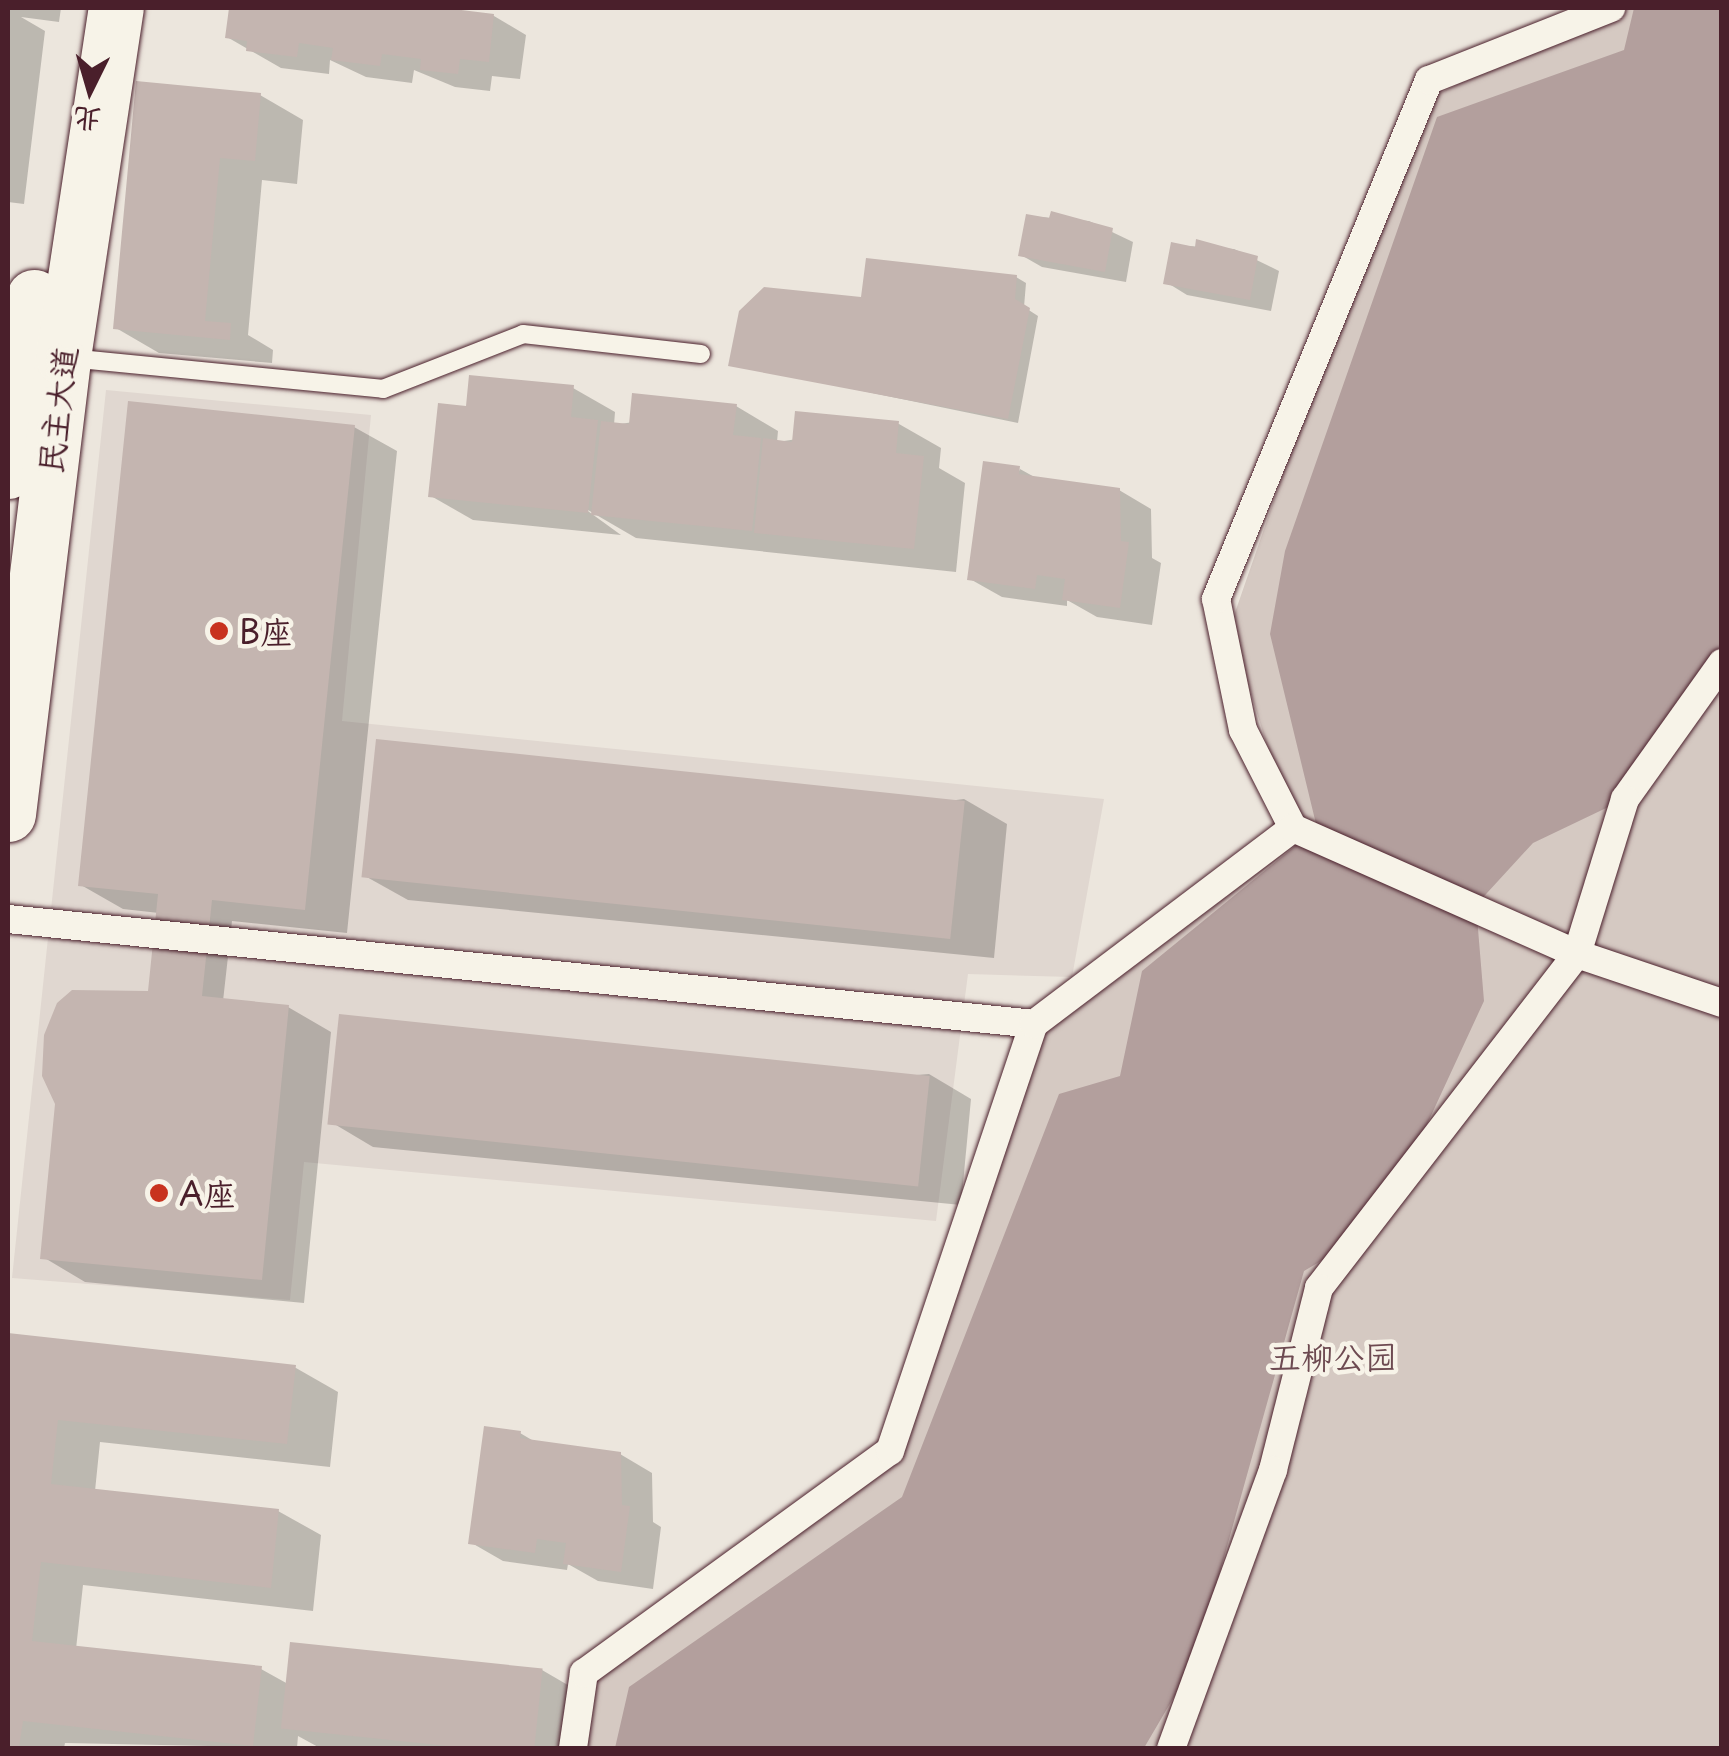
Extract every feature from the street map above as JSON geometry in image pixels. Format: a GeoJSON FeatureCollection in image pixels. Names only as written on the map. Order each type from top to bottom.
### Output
{"type":"FeatureCollection","features":[{"type":"Feature","properties":{"kind":"main road","name":"民主大道"},"geometry":{"type":"LineString","coordinates":[[8,471],[78,8]]}},
{"type":"Feature","properties":{"kind":"main road","name":"民主大道"},"geometry":{"type":"LineString","coordinates":[[8,814],[63,357],[116,8]]}},
{"type":"Feature","properties":{"kind":"street"},"geometry":{"type":"LineString","coordinates":[[1611,8],[1428,80],[1216,599],[1242,730],[1297,829],[1578,954],[1722,1002]]}},
{"type":"Feature","properties":{"kind":"street"},"geometry":{"type":"LineString","coordinates":[[1171,1748],[1274,1470],[1319,1288],[1537,998],[1578,954],[1624,799],[1722,663]]}},
{"type":"Feature","properties":{"kind":"street"},"geometry":{"type":"LineString","coordinates":[[573,1748],[584,1673],[890,1451],[1034,1024],[1297,829]]}},
{"type":"Feature","properties":{"kind":"street"},"geometry":{"type":"LineString","coordinates":[[8,919],[1034,1024]]}},
{"type":"Feature","properties":{"kind":"lane"},"geometry":{"type":"LineString","coordinates":[[63,357],[384,390],[523,334],[701,354]]}},
{"type":"Feature","properties":{"kind":"shaded area"},"geometry":{"type":"Polygon","coordinates":[[[1634,8],[1721,8],[1721,655],[1625,799],[1533,843],[1476,905],[1484,1001],[1380,1226],[1304,1271],[1195,1661],[1144,1748],[615,1748],[629,1687],[902,1497],[1059,1094],[1120,1076],[1142,971],[1317,828],[1270,634],[1285,551],[1437,117],[1624,50],[1634,8]]]}},
{"type":"Feature","properties":{"kind":"shaded area"},"geometry":{"type":"Polygon","coordinates":[[[106,390],[371,415],[342,721],[1104,799],[1072,977],[968,974],[936,1221],[304,1162],[290,1300],[12,1278],[106,390]]]}},
{"type":"Feature","properties":{"kind":"green space","name":"五柳公园"},"geometry":{"type":"Polygon","coordinates":[[[1611,8],[1721,8],[1721,1748],[573,1748],[584,1673],[890,1451],[1034,1024],[1293,828],[1230,627],[1410,108],[1611,8]]]}},
{"type":"Feature","properties":{"kind":"building"},"geometry":{"type":"Polygon","coordinates":[[[229,8],[445,8],[494,14],[489,62],[460,59],[458,74],[420,70],[421,59],[382,54],[380,66],[331,60],[333,48],[299,43],[297,57],[246,51],[247,41],[225,38],[229,8]]]}},
{"type":"Feature","properties":{"kind":"building"},"geometry":{"type":"Polygon","coordinates":[[[136,81],[261,93],[255,161],[220,158],[205,321],[231,323],[230,340],[113,329],[136,81]]]}},
{"type":"Feature","properties":{"kind":"building"},"geometry":{"type":"Polygon","coordinates":[[[1051,211],[1113,228],[1105,272],[1018,256],[1026,214],[1049,218],[1051,211]]]}},
{"type":"Feature","properties":{"kind":"building"},"geometry":{"type":"Polygon","coordinates":[[[1196,239],[1258,256],[1250,300],[1163,284],[1171,242],[1195,247],[1196,239]]]}},
{"type":"Feature","properties":{"kind":"building"},"geometry":{"type":"Polygon","coordinates":[[[866,258],[1017,275],[1015,299],[1030,308],[1008,419],[728,366],[739,311],[764,287],[861,297],[866,258]]]}},
{"type":"Feature","properties":{"kind":"building"},"geometry":{"type":"Polygon","coordinates":[[[469,375],[574,385],[571,417],[598,420],[588,513],[428,497],[438,403],[466,406],[469,375]]]}},
{"type":"Feature","properties":{"kind":"building"},"geometry":{"type":"Polygon","coordinates":[[[632,393],[737,404],[733,435],[761,438],[752,531],[591,515],[601,421],[629,424],[632,393]]]}},
{"type":"Feature","properties":{"kind":"building","name":"B座"},"geometry":{"type":"Polygon","coordinates":[[[128,401],[355,425],[305,910],[212,900],[202,996],[289,1005],[262,1280],[40,1259],[55,1104],[42,1076],[44,1035],[57,1003],[72,990],[148,991],[158,894],[78,886],[128,401]]]}},
{"type":"Feature","properties":{"kind":"building"},"geometry":{"type":"Polygon","coordinates":[[[795,411],[899,421],[896,453],[924,456],[914,549],[754,533],[763,438],[792,442],[795,411]]]}},
{"type":"Feature","properties":{"kind":"building"},"geometry":{"type":"Polygon","coordinates":[[[983,461],[1020,466],[1019,474],[1120,488],[1121,541],[1129,542],[1120,608],[1062,600],[1065,579],[1037,575],[1035,589],[967,580],[983,461]]]}},
{"type":"Feature","properties":{"kind":"building"},"geometry":{"type":"Polygon","coordinates":[[[376,739],[965,801],[950,939],[361,877],[376,739]]]}},
{"type":"Feature","properties":{"kind":"building"},"geometry":{"type":"Polygon","coordinates":[[[339,1014],[930,1076],[918,1186],[327,1124],[339,1014]]]}},
{"type":"Feature","properties":{"kind":"building"},"geometry":{"type":"Polygon","coordinates":[[[8,1333],[296,1365],[287,1444],[58,1420],[51,1484],[279,1509],[271,1588],[41,1562],[32,1641],[262,1666],[253,1746],[23,1721],[19,1748],[8,1748],[8,1333]]]}},
{"type":"Feature","properties":{"kind":"building"},"geometry":{"type":"Polygon","coordinates":[[[484,1426],[521,1431],[520,1438],[621,1452],[622,1505],[630,1506],[621,1572],[563,1564],[566,1543],[537,1539],[535,1553],[468,1544],[484,1426]]]}},
{"type":"Feature","properties":{"kind":"building"},"geometry":{"type":"Polygon","coordinates":[[[290,1642],[543,1669],[534,1748],[466,1748],[281,1729],[290,1642]]]}},
{"type":"Feature","properties":{"kind":"place","name":"B座"},"geometry":{"type":"Point","coordinates":[219,631]}},
{"type":"Feature","properties":{"kind":"place","name":"A座"},"geometry":{"type":"Point","coordinates":[159,1193]}}]}
